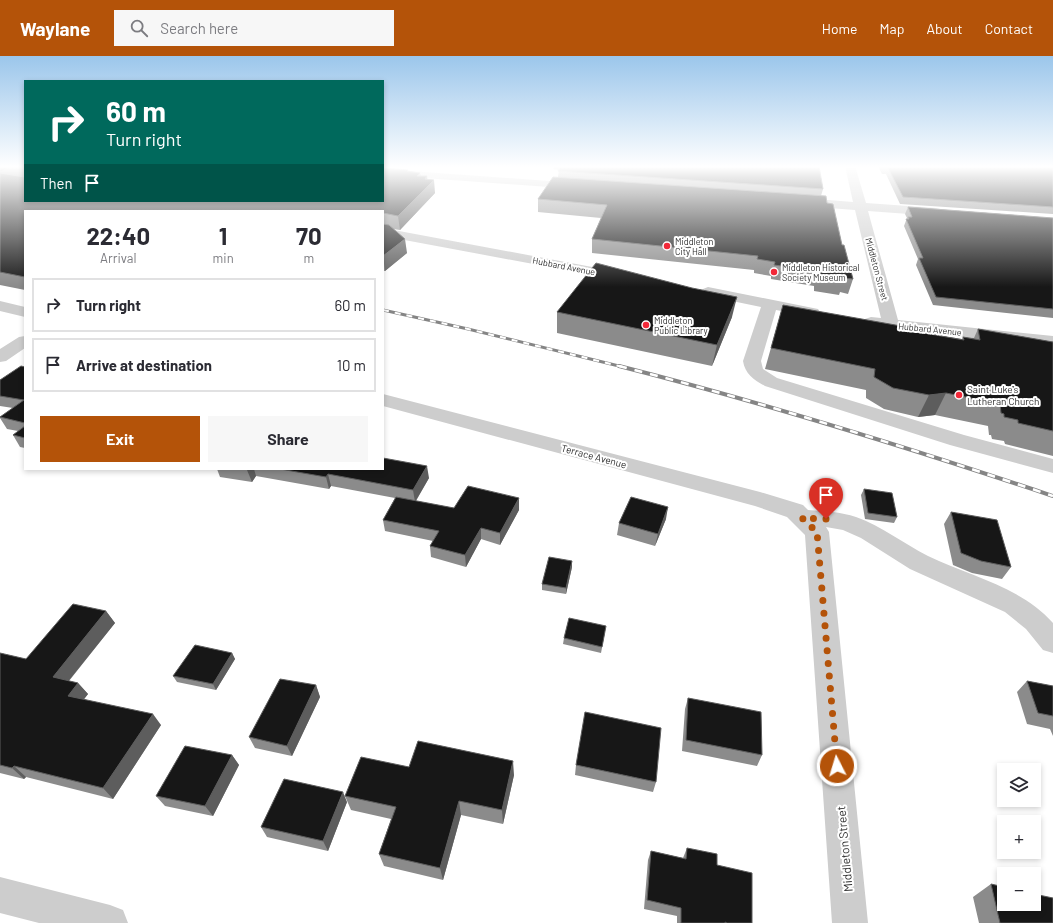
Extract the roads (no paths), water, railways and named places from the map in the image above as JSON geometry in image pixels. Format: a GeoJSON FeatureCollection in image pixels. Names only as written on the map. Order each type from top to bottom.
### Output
{"type":"FeatureCollection","features":[{"type":"Feature","properties":{"kind":"street","name":"Middleton Street"},"geometry":{"type":"LineString","coordinates":[[861,206],[891,325]]}},
{"type":"Feature","properties":{"kind":"street"},"geometry":{"type":"LineString","coordinates":[[867,206],[952,213]]}},
{"type":"Feature","properties":{"kind":"street","name":"Hubbard Avenue"},"geometry":{"type":"LineString","coordinates":[[384,232],[633,278]]}},
{"type":"Feature","properties":{"kind":"street"},"geometry":{"type":"LineString","coordinates":[[694,290],[829,315]]}},
{"type":"Feature","properties":{"kind":"street"},"geometry":{"type":"LineString","coordinates":[[770,304],[752,361],[753,369],[758,375],[771,382],[942,436],[1053,466]]}},
{"type":"Feature","properties":{"kind":"street"},"geometry":{"type":"LineString","coordinates":[[0,306],[24,312]]}},
{"type":"Feature","properties":{"kind":"street","name":"Hubbard Avenue"},"geometry":{"type":"LineString","coordinates":[[858,320],[891,325],[1053,341]]}},
{"type":"Feature","properties":{"kind":"street"},"geometry":{"type":"LineString","coordinates":[[0,357],[24,342]]}},
{"type":"Feature","properties":{"kind":"street","name":"Terrace Avenue"},"geometry":{"type":"LineString","coordinates":[[384,400],[760,500],[795,511],[802,518]]}},
{"type":"Feature","properties":{"kind":"street"},"geometry":{"type":"LineString","coordinates":[[802,518],[826,519],[848,523],[869,532],[919,562],[1014,605],[1035,621],[1053,642]]}},
{"type":"Feature","properties":{"kind":"street","name":"Middleton Street"},"geometry":{"type":"LineString","coordinates":[[802,518],[817,532],[850,923]]}},
{"type":"Feature","properties":{"kind":"street"},"geometry":{"type":"LineString","coordinates":[[0,894],[110,923]]}},
{"type":"Feature","properties":{"kind":"railway"},"geometry":{"type":"LineString","coordinates":[[384,310],[621,367]]}},
{"type":"Feature","properties":{"kind":"railway"},"geometry":{"type":"LineString","coordinates":[[621,367],[728,395],[837,427],[1053,496]]}},
{"type":"Feature","properties":{"kind":"place","name":"Middleton City Hall"},"geometry":{"type":"Point","coordinates":[667,246]}},
{"type":"Feature","properties":{"kind":"place","name":"Middleton Historical Society Museum"},"geometry":{"type":"Point","coordinates":[774,272]}},
{"type":"Feature","properties":{"kind":"place","name":"Middleton Public Library"},"geometry":{"type":"Point","coordinates":[646,325]}},
{"type":"Feature","properties":{"kind":"place","name":"Saint Luke's Lutheran Church"},"geometry":{"type":"Point","coordinates":[959,395]}}]}
